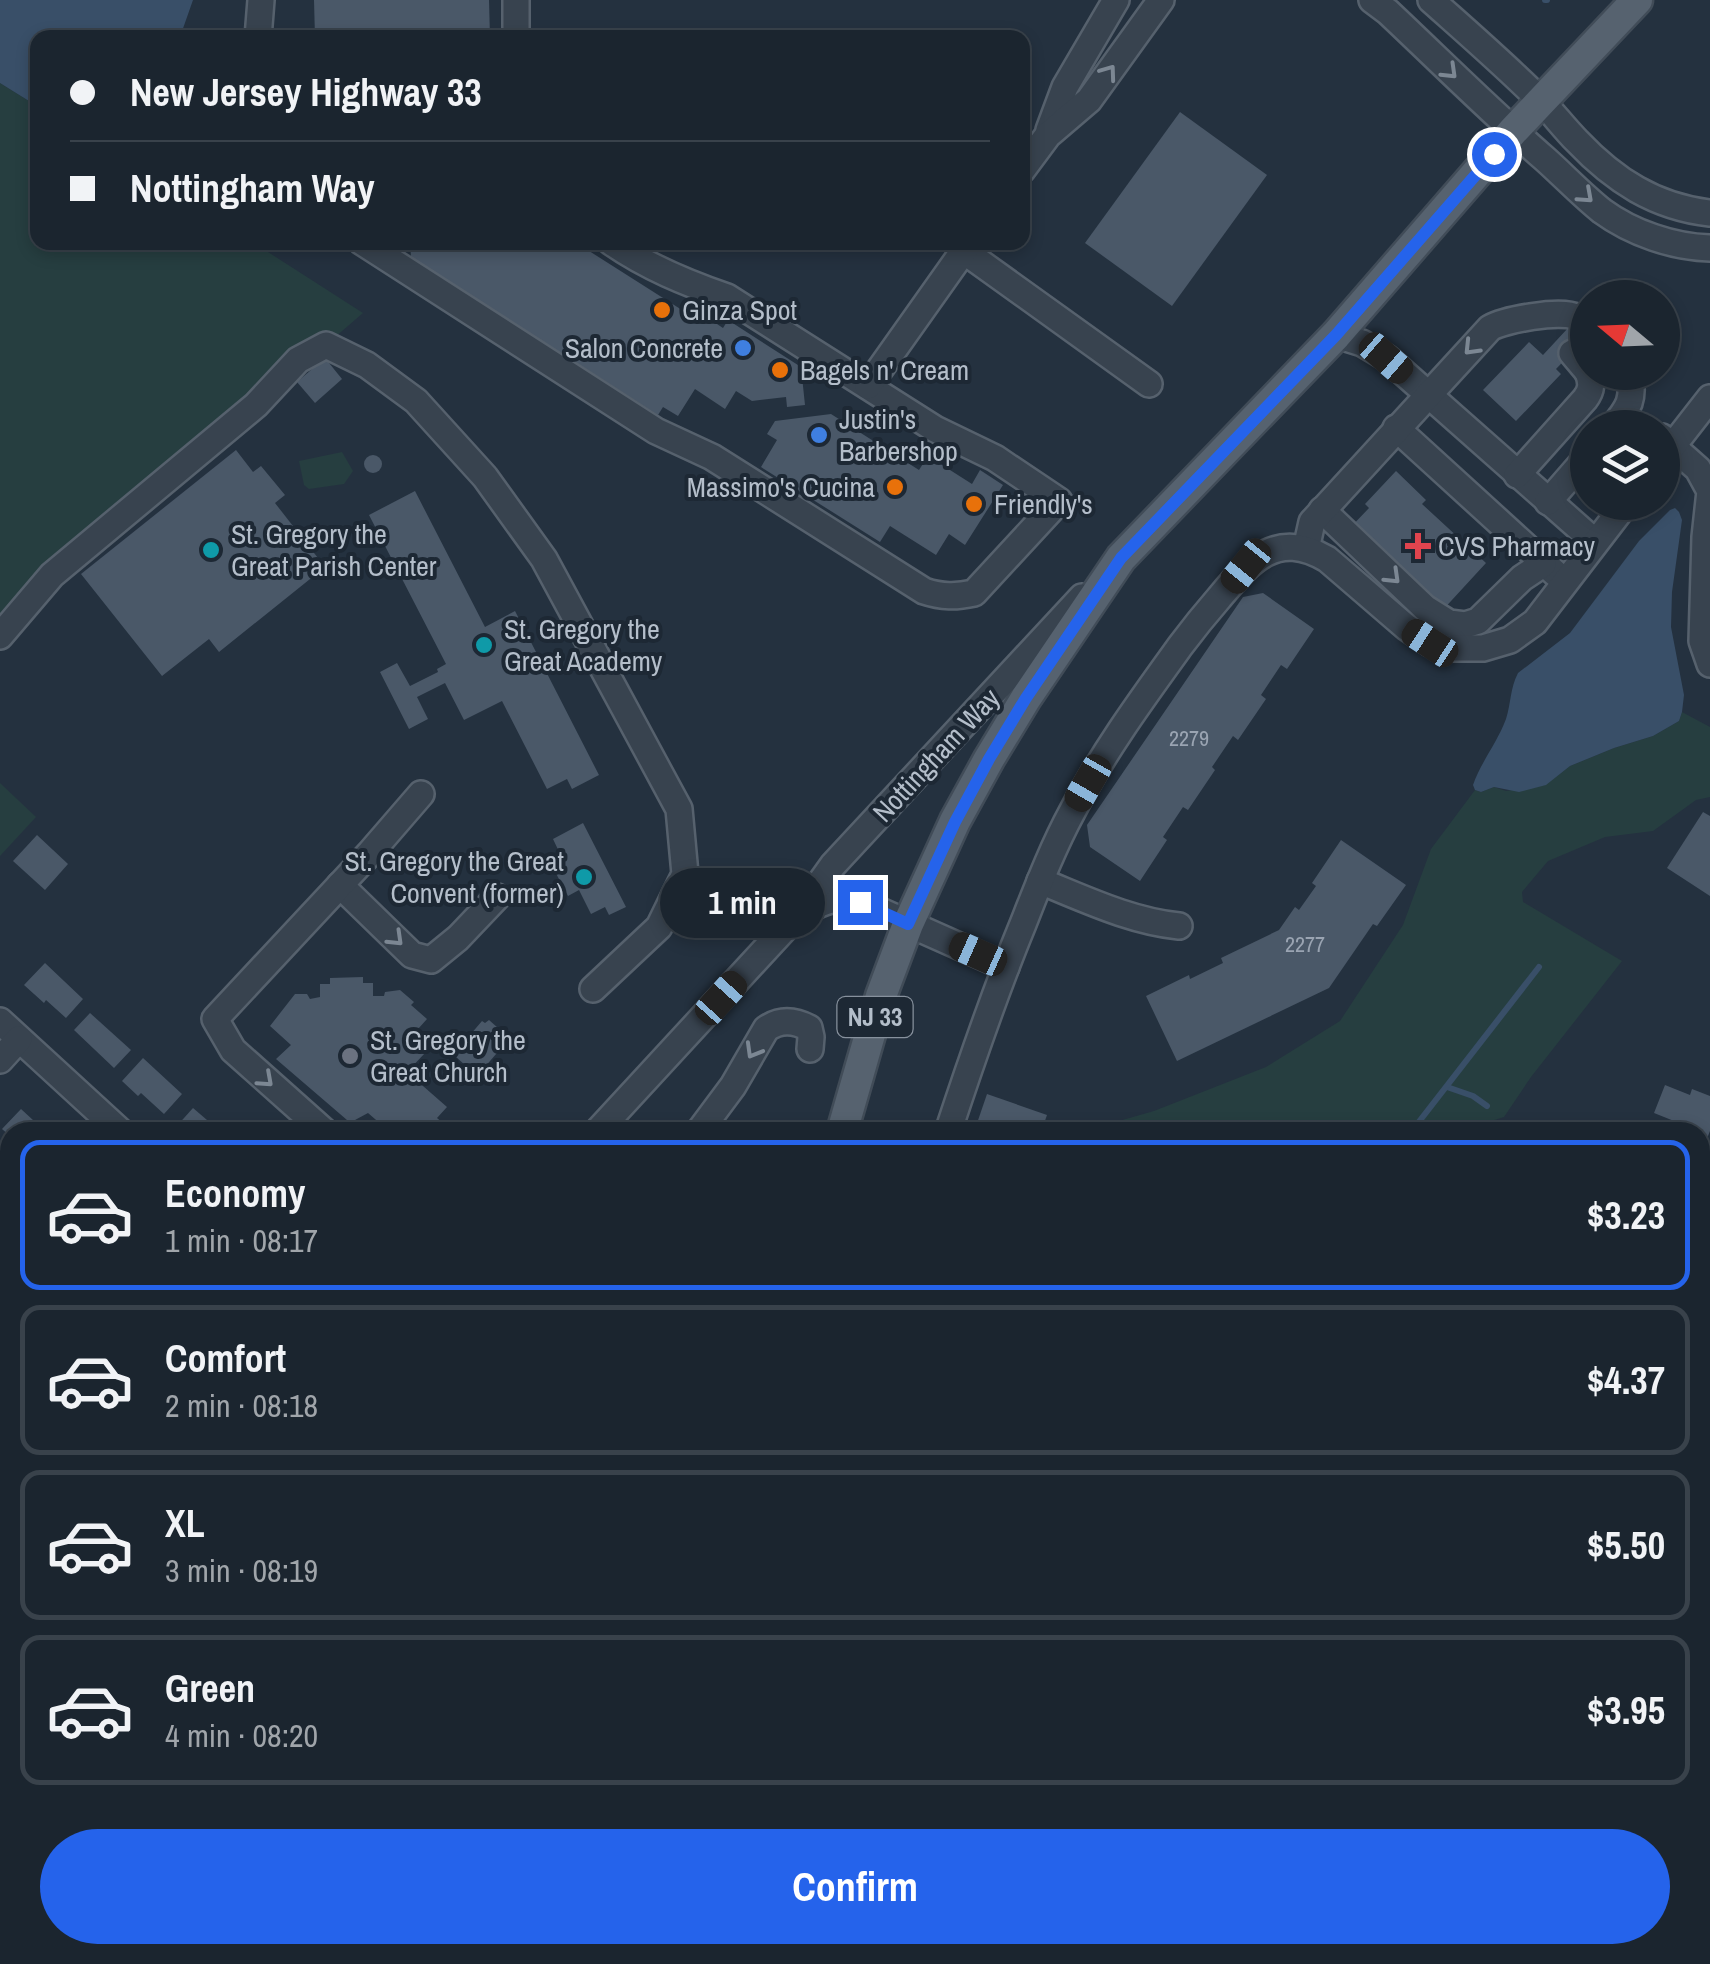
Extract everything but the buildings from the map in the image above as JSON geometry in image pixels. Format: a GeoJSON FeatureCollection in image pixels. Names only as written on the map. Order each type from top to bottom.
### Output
{"type":"FeatureCollection","features":[{"type":"Feature","properties":{"kind":"main road","name":"NJ 33"},"geometry":{"type":"LineString","coordinates":[[845,1122],[881,996],[908,924],[955,822],[1026,698],[1121,558],[1336,335],[1513,132],[1637,0]]}},
{"type":"Feature","properties":{"kind":"street"},"geometry":{"type":"LineString","coordinates":[[259,30],[261,0]]}},
{"type":"Feature","properties":{"kind":"street"},"geometry":{"type":"LineString","coordinates":[[516,0],[516,30]]}},
{"type":"Feature","properties":{"kind":"street"},"geometry":{"type":"LineString","coordinates":[[1048,135],[1065,87],[1116,0]]}},
{"type":"Feature","properties":{"kind":"street"},"geometry":{"type":"LineString","coordinates":[[1030,159],[1048,135],[1089,100],[1161,0]]}},
{"type":"Feature","properties":{"kind":"street"},"geometry":{"type":"LineString","coordinates":[[1372,0],[1602,211],[1627,226],[1677,244],[1710,248]]}},
{"type":"Feature","properties":{"kind":"street"},"geometry":{"type":"LineString","coordinates":[[1432,0],[1541,101],[1612,175],[1667,205],[1710,213]]}},
{"type":"Feature","properties":{"kind":"street"},"geometry":{"type":"LineString","coordinates":[[374,250],[656,431],[712,458],[924,592],[941,596],[974,593],[1059,501],[995,458],[935,429],[727,297],[638,261],[622,250]]}},
{"type":"Feature","properties":{"kind":"street"},"geometry":{"type":"LineString","coordinates":[[868,386],[965,250]]}},
{"type":"Feature","properties":{"kind":"street"},"geometry":{"type":"LineString","coordinates":[[971,250],[1149,384]]}},
{"type":"Feature","properties":{"kind":"street"},"geometry":{"type":"LineString","coordinates":[[1306,550],[1312,522],[1490,328],[1499,323],[1570,315]]}},
{"type":"Feature","properties":{"kind":"street"},"geometry":{"type":"LineString","coordinates":[[1534,318],[1570,353]]}},
{"type":"Feature","properties":{"kind":"street"},"geometry":{"type":"LineString","coordinates":[[1336,335],[1362,343],[1386,358],[1594,542]]}},
{"type":"Feature","properties":{"kind":"street"},"geometry":{"type":"LineString","coordinates":[[0,636],[52,575],[256,405],[298,360],[326,345],[367,366],[416,402],[486,477],[544,559],[679,809],[685,874],[659,927],[594,989]]}},
{"type":"Feature","properties":{"kind":"street"},"geometry":{"type":"LineString","coordinates":[[1517,475],[1590,390]]}},
{"type":"Feature","properties":{"kind":"street"},"geometry":{"type":"LineString","coordinates":[[1680,431],[1710,398]]}},
{"type":"Feature","properties":{"kind":"street"},"geometry":{"type":"LineString","coordinates":[[1396,428],[1566,582]]}},
{"type":"Feature","properties":{"kind":"street"},"geometry":{"type":"LineString","coordinates":[[1680,457],[1698,469],[1710,491],[1702,641],[1710,664]]}},
{"type":"Feature","properties":{"kind":"street"},"geometry":{"type":"LineString","coordinates":[[1548,502],[1570,477]]}},
{"type":"Feature","properties":{"kind":"street"},"geometry":{"type":"LineString","coordinates":[[1322,510],[1426,608],[1449,623],[1465,625],[1478,621],[1522,578],[1543,564]]}},
{"type":"Feature","properties":{"kind":"street"},"geometry":{"type":"LineString","coordinates":[[951,1122],[1006,966],[1072,812],[1123,725],[1246,566],[1275,549],[1306,550],[1328,559],[1430,643],[1448,648],[1483,648],[1510,640],[1535,622],[1612,520]]}},
{"type":"Feature","properties":{"kind":"street","name":"Nottingham Way"},"geometry":{"type":"LineString","coordinates":[[606,1122],[798,914],[834,865],[1121,558]]}},
{"type":"Feature","properties":{"kind":"street"},"geometry":{"type":"LineString","coordinates":[[314,1122],[232,1050],[215,1020],[421,794]]}},
{"type":"Feature","properties":{"kind":"street"},"geometry":{"type":"LineString","coordinates":[[1040,881],[1134,918],[1179,926]]}},
{"type":"Feature","properties":{"kind":"street"},"geometry":{"type":"LineString","coordinates":[[340,886],[410,953],[431,960],[497,897]]}},
{"type":"Feature","properties":{"kind":"street","name":"Nottingham Way"},"geometry":{"type":"LineString","coordinates":[[798,914],[828,899],[844,898],[1006,966]]}},
{"type":"Feature","properties":{"kind":"street"},"geometry":{"type":"LineString","coordinates":[[0,1021],[110,1122]]}},
{"type":"Feature","properties":{"kind":"street"},"geometry":{"type":"LineString","coordinates":[[707,1122],[766,1029],[785,1021],[809,1028],[810,1049]]}},
{"type":"Feature","properties":{"kind":"street"},"geometry":{"type":"LineString","coordinates":[[0,1060],[20,1039]]}},
{"type":"Feature","properties":{"kind":"green space"},"geometry":{"type":"Polygon","coordinates":[[[0,83],[30,102],[30,250],[265,250],[363,313],[0,625],[0,83]]]}},
{"type":"Feature","properties":{"kind":"green space"},"geometry":{"type":"Polygon","coordinates":[[[342,452],[353,471],[344,484],[309,489],[304,485],[299,461],[342,452]]]}},
{"type":"Feature","properties":{"kind":"green space"},"geometry":{"type":"Polygon","coordinates":[[[1682,712],[1710,727],[1710,797],[1696,800],[1653,831],[1605,837],[1548,861],[1522,892],[1523,902],[1622,961],[1504,1117],[1488,1122],[1117,1122],[1266,1067],[1340,1021],[1403,925],[1431,849],[1475,790],[1494,787],[1506,791],[1545,785],[1570,766],[1653,736],[1679,721],[1682,712]]]}},
{"type":"Feature","properties":{"kind":"green space"},"geometry":{"type":"Polygon","coordinates":[[[0,783],[36,817],[0,856],[0,783]]]}},
{"type":"Feature","properties":{"kind":"water"},"geometry":{"type":"Polygon","coordinates":[[[0,0],[193,0],[182,30],[30,30],[30,102],[0,83],[0,0]]]}},
{"type":"Feature","properties":{"kind":"water"},"geometry":{"type":"Polygon","coordinates":[[[1680,515],[1682,520],[1671,627],[1684,695],[1679,721],[1653,736],[1570,766],[1546,785],[1519,792],[1494,787],[1475,790],[1476,777],[1506,719],[1518,673],[1570,633],[1639,541],[1660,520],[1680,520],[1680,515]]]}},
{"type":"Feature","properties":{"kind":"waterway"},"geometry":{"type":"LineString","coordinates":[[1419,1122],[1539,967]]}},
{"type":"Feature","properties":{"kind":"waterway"},"geometry":{"type":"LineString","coordinates":[[1447,1087],[1473,1096],[1487,1106]]}},
{"type":"Feature","properties":{"kind":"place","name":"Ginza Spot"},"geometry":{"type":"Point","coordinates":[662,310]}},
{"type":"Feature","properties":{"kind":"place","name":"Salon Concrete"},"geometry":{"type":"Point","coordinates":[743,348]}},
{"type":"Feature","properties":{"kind":"place","name":"Bagels n' Cream"},"geometry":{"type":"Point","coordinates":[780,370]}},
{"type":"Feature","properties":{"kind":"place","name":"Justin's Barbershop"},"geometry":{"type":"Point","coordinates":[819,435]}},
{"type":"Feature","properties":{"kind":"place","name":"Massimo's Cucina"},"geometry":{"type":"Point","coordinates":[895,487]}},
{"type":"Feature","properties":{"kind":"place","name":"Friendly's"},"geometry":{"type":"Point","coordinates":[974,504]}},
{"type":"Feature","properties":{"kind":"place","name":"CVS Pharmacy"},"geometry":{"type":"Point","coordinates":[1418,546]}},
{"type":"Feature","properties":{"kind":"place","name":"St. Gregory the Great Parish Center"},"geometry":{"type":"Point","coordinates":[211,550]}},
{"type":"Feature","properties":{"kind":"place","name":"St. Gregory the Great Academy"},"geometry":{"type":"Point","coordinates":[484,645]}},
{"type":"Feature","properties":{"kind":"place","name":"St. Gregory the Great Convent (former)"},"geometry":{"type":"Point","coordinates":[584,877]}},
{"type":"Feature","properties":{"kind":"place","name":"St. Gregory the Great Church"},"geometry":{"type":"Point","coordinates":[350,1056]}},
{"type":"Feature","properties":{"kind":"route"},"geometry":{"type":"LineString","coordinates":[[860,902],[908,924],[989,759],[1121,558],[1336,335],[1494,154]]}}]}
